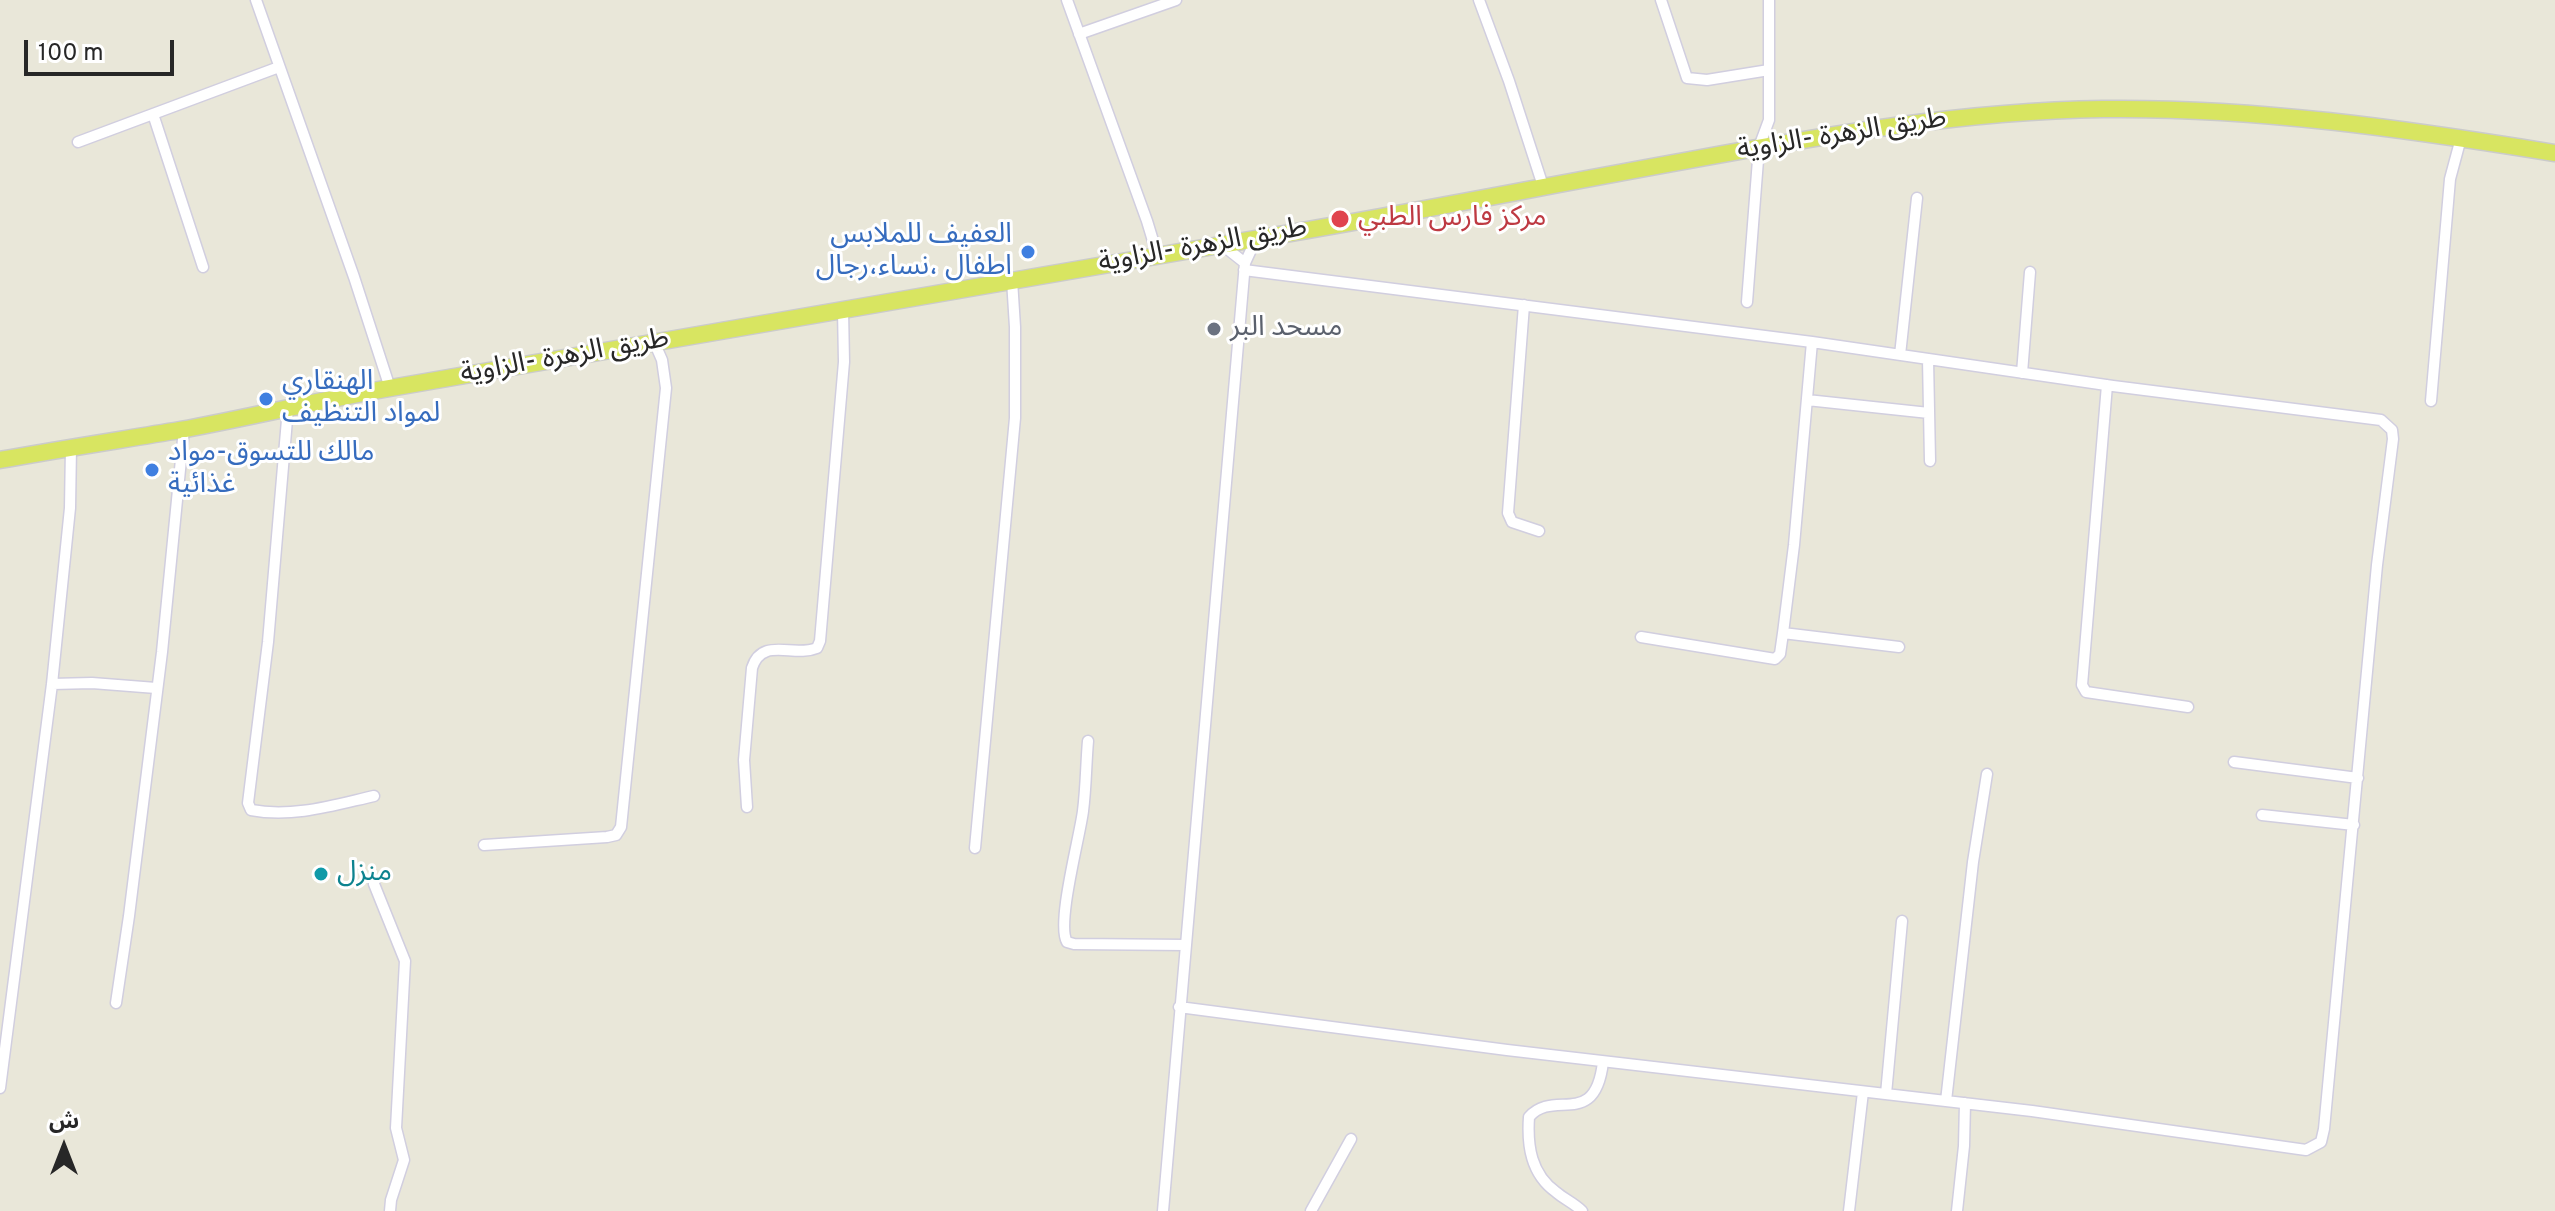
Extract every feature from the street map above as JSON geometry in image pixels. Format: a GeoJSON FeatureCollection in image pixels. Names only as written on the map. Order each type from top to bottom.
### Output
{"type":"FeatureCollection","features":[{"type":"Feature","properties":{"kind":"main road","name":"طريق الزهرة -الزاوية"},"geometry":{"type":"LineString","coordinates":[[0,460],[184,429],[390,388],[1256,239],[1782,143],[1985,115],[2109,109],[2275,115],[2555,153]]}},
{"type":"Feature","properties":{"kind":"street"},"geometry":{"type":"LineString","coordinates":[[256,0],[390,388]]}},
{"type":"Feature","properties":{"kind":"street"},"geometry":{"type":"LineString","coordinates":[[1067,0],[1157,254]]}},
{"type":"Feature","properties":{"kind":"street"},"geometry":{"type":"LineString","coordinates":[[1079,34],[1176,0]]}},
{"type":"Feature","properties":{"kind":"street"},"geometry":{"type":"LineString","coordinates":[[1479,0],[1543,186]]}},
{"type":"Feature","properties":{"kind":"street"},"geometry":{"type":"LineString","coordinates":[[1661,0],[1687,78],[1707,80],[1769,70]]}},
{"type":"Feature","properties":{"kind":"street"},"geometry":{"type":"LineString","coordinates":[[1747,302],[1759,147],[1769,120],[1769,0]]}},
{"type":"Feature","properties":{"kind":"street"},"geometry":{"type":"LineString","coordinates":[[78,142],[279,67]]}},
{"type":"Feature","properties":{"kind":"street"},"geometry":{"type":"LineString","coordinates":[[153,114],[203,267]]}},
{"type":"Feature","properties":{"kind":"street"},"geometry":{"type":"LineString","coordinates":[[1769,120],[1782,143]]}},
{"type":"Feature","properties":{"kind":"street"},"geometry":{"type":"LineString","coordinates":[[2431,401],[2450,179],[2461,138]]}},
{"type":"Feature","properties":{"kind":"street"},"geometry":{"type":"LineString","coordinates":[[1900,355],[1917,198]]}},
{"type":"Feature","properties":{"kind":"street"},"geometry":{"type":"LineString","coordinates":[[1163,1211],[1245,266],[1256,239]]}},
{"type":"Feature","properties":{"kind":"street"},"geometry":{"type":"LineString","coordinates":[[1179,1007],[1603,1062],[1965,1103],[2306,1150],[2317,1145],[2321,1142],[2324,1129],[2377,565],[2393,439],[2392,430],[2381,420],[1245,266],[1221,244]]}},
{"type":"Feature","properties":{"kind":"street"},"geometry":{"type":"LineString","coordinates":[[2022,373],[2030,272]]}},
{"type":"Feature","properties":{"kind":"street"},"geometry":{"type":"LineString","coordinates":[[975,848],[1015,418],[1012,280]]}},
{"type":"Feature","properties":{"kind":"street"},"geometry":{"type":"LineString","coordinates":[[1524,305],[1508,513],[1512,522],[1539,531]]}},
{"type":"Feature","properties":{"kind":"street"},"geometry":{"type":"LineString","coordinates":[[747,807],[744,760],[755,657],[761,652],[810,650],[817,648],[820,641],[844,362],[843,310]]}},
{"type":"Feature","properties":{"kind":"street"},"geometry":{"type":"LineString","coordinates":[[1641,637],[1775,659],[1780,654],[1794,545],[1812,342]]}},
{"type":"Feature","properties":{"kind":"street"},"geometry":{"type":"LineString","coordinates":[[484,845],[607,837],[616,835],[621,827],[666,388],[662,360],[655,344]]}},
{"type":"Feature","properties":{"kind":"street"},"geometry":{"type":"LineString","coordinates":[[1928,359],[1930,461]]}},
{"type":"Feature","properties":{"kind":"street"},"geometry":{"type":"LineString","coordinates":[[2107,385],[2082,685],[2086,692],[2188,707]]}},
{"type":"Feature","properties":{"kind":"street"},"geometry":{"type":"LineString","coordinates":[[1807,400],[1929,413]]}},
{"type":"Feature","properties":{"kind":"street"},"geometry":{"type":"LineString","coordinates":[[288,408],[268,642],[248,803],[251,810],[304,812],[374,796]]}},
{"type":"Feature","properties":{"kind":"street"},"geometry":{"type":"LineString","coordinates":[[116,1003],[162,652],[184,429]]}},
{"type":"Feature","properties":{"kind":"street"},"geometry":{"type":"LineString","coordinates":[[0,1088],[52,684],[70,508],[71,447]]}},
{"type":"Feature","properties":{"kind":"street"},"geometry":{"type":"LineString","coordinates":[[1783,633],[1899,647]]}},
{"type":"Feature","properties":{"kind":"street"},"geometry":{"type":"LineString","coordinates":[[52,684],[92,683],[156,688]]}},
{"type":"Feature","properties":{"kind":"street"},"geometry":{"type":"LineString","coordinates":[[1088,741],[1083,812],[1064,936],[1067,942],[1074,944],[1186,945]]}},
{"type":"Feature","properties":{"kind":"street"},"geometry":{"type":"LineString","coordinates":[[2234,762],[2358,778]]}},
{"type":"Feature","properties":{"kind":"street"},"geometry":{"type":"LineString","coordinates":[[1946,1101],[1971,876],[1987,774]]}},
{"type":"Feature","properties":{"kind":"street"},"geometry":{"type":"LineString","coordinates":[[2262,815],[2354,825]]}},
{"type":"Feature","properties":{"kind":"street"},"geometry":{"type":"LineString","coordinates":[[374,884],[405,961],[396,1128],[404,1160],[390,1211]]}},
{"type":"Feature","properties":{"kind":"street"},"geometry":{"type":"LineString","coordinates":[[1886,1094],[1902,921]]}},
{"type":"Feature","properties":{"kind":"street"},"geometry":{"type":"LineString","coordinates":[[1582,1211],[1553,1190],[1536,1172],[1531,1159],[1529,1117],[1538,1110],[1573,1105],[1589,1099],[1601,1077],[1603,1062]]}},
{"type":"Feature","properties":{"kind":"street"},"geometry":{"type":"LineString","coordinates":[[1849,1211],[1863,1092]]}},
{"type":"Feature","properties":{"kind":"street"},"geometry":{"type":"LineString","coordinates":[[1957,1211],[1965,1103]]}},
{"type":"Feature","properties":{"kind":"street"},"geometry":{"type":"LineString","coordinates":[[1311,1211],[1351,1139]]}},
{"type":"Feature","properties":{"kind":"place","name":"مركز فارس الطبي"},"geometry":{"type":"Point","coordinates":[1340,219]}},
{"type":"Feature","properties":{"kind":"place","name":"العفيف للملابس اطفال ،نساء،رجال"},"geometry":{"type":"Point","coordinates":[1028,252]}},
{"type":"Feature","properties":{"kind":"place","name":"مسحد البر"},"geometry":{"type":"Point","coordinates":[1214,329]}},
{"type":"Feature","properties":{"kind":"place","name":"الهنقاري لمواد التنظيف"},"geometry":{"type":"Point","coordinates":[266,399]}},
{"type":"Feature","properties":{"kind":"place","name":"مالك للتسوق-مواد غذائية"},"geometry":{"type":"Point","coordinates":[152,470]}},
{"type":"Feature","properties":{"kind":"place","name":"منزل"},"geometry":{"type":"Point","coordinates":[321,874]}}]}
